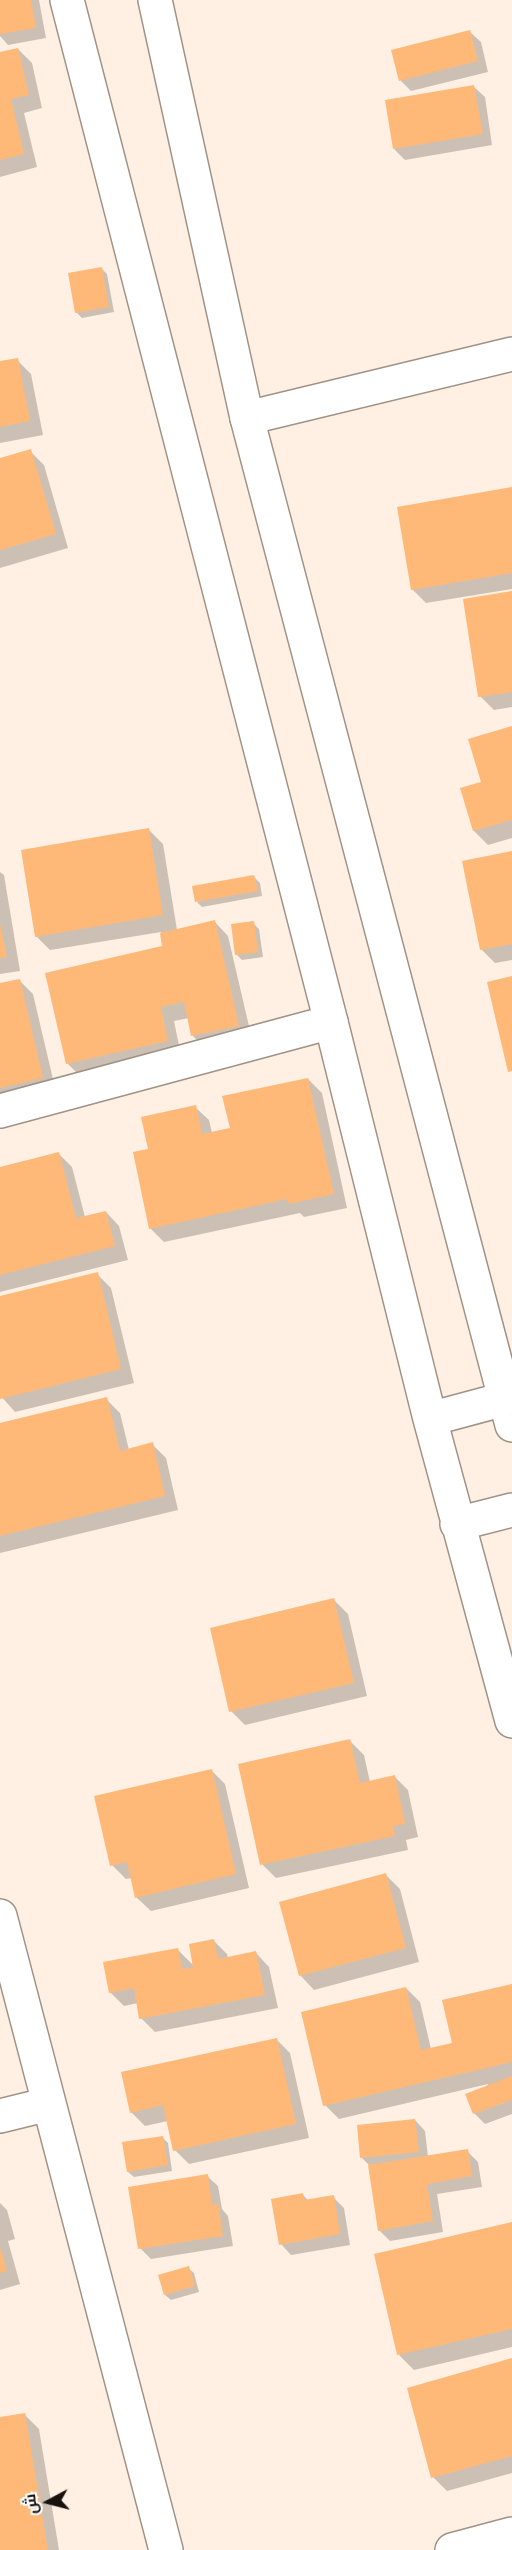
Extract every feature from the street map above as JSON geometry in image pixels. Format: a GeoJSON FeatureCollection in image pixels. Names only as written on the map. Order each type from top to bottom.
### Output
{"type":"FeatureCollection","features":[{"type":"Feature","properties":{"kind":"street"},"geometry":{"type":"LineString","coordinates":[[67,0],[331,1022],[457,1524],[512,1721]]}},
{"type":"Feature","properties":{"kind":"street"},"geometry":{"type":"LineString","coordinates":[[155,0],[247,418],[510,1407],[430,1419]]}},
{"type":"Feature","properties":{"kind":"street"},"geometry":{"type":"LineString","coordinates":[[247,418],[512,354]]}},
{"type":"Feature","properties":{"kind":"street"},"geometry":{"type":"LineString","coordinates":[[0,1112],[331,1022]]}},
{"type":"Feature","properties":{"kind":"street"},"geometry":{"type":"LineString","coordinates":[[457,1524],[512,1510]]}},
{"type":"Feature","properties":{"kind":"street"},"geometry":{"type":"LineString","coordinates":[[0,1916],[166,2550]]}},
{"type":"Feature","properties":{"kind":"street"},"geometry":{"type":"LineString","coordinates":[[0,2116],[49,2104]]}},
{"type":"Feature","properties":{"kind":"street"},"geometry":{"type":"LineString","coordinates":[[452,2550],[512,2534]]}},
{"type":"Feature","properties":{"kind":"building"},"geometry":{"type":"Polygon","coordinates":[[[0,0],[31,0],[36,28],[0,34],[0,0]]]}},
{"type":"Feature","properties":{"kind":"building"},"geometry":{"type":"Polygon","coordinates":[[[470,30],[478,61],[399,81],[391,50],[470,30]]]}},
{"type":"Feature","properties":{"kind":"building"},"geometry":{"type":"Polygon","coordinates":[[[18,48],[29,95],[11,99],[24,154],[0,160],[0,52],[18,48]]]}},
{"type":"Feature","properties":{"kind":"building"},"geometry":{"type":"Polygon","coordinates":[[[474,85],[483,134],[393,149],[385,100],[474,85]]]}},
{"type":"Feature","properties":{"kind":"building"},"geometry":{"type":"Polygon","coordinates":[[[102,267],[109,307],[75,313],[68,273],[102,267]]]}},
{"type":"Feature","properties":{"kind":"building"},"geometry":{"type":"Polygon","coordinates":[[[18,358],[30,421],[0,427],[0,361],[18,358]]]}},
{"type":"Feature","properties":{"kind":"building"},"geometry":{"type":"Polygon","coordinates":[[[31,449],[56,534],[0,550],[0,458],[31,449]]]}},
{"type":"Feature","properties":{"kind":"building"},"geometry":{"type":"Polygon","coordinates":[[[512,487],[512,573],[411,590],[397,507],[512,487]]]}},
{"type":"Feature","properties":{"kind":"building"},"geometry":{"type":"Polygon","coordinates":[[[512,591],[512,692],[478,697],[463,599],[512,591]]]}},
{"type":"Feature","properties":{"kind":"building"},"geometry":{"type":"Polygon","coordinates":[[[512,726],[512,820],[473,831],[460,788],[481,782],[468,739],[512,726]]]}},
{"type":"Feature","properties":{"kind":"building"},"geometry":{"type":"Polygon","coordinates":[[[149,828],[163,915],[35,937],[21,850],[149,828]]]}},
{"type":"Feature","properties":{"kind":"building"},"geometry":{"type":"Polygon","coordinates":[[[512,851],[512,944],[480,950],[462,861],[512,851]]]}},
{"type":"Feature","properties":{"kind":"building"},"geometry":{"type":"Polygon","coordinates":[[[254,875],[258,891],[195,902],[192,886],[254,875]]]}},
{"type":"Feature","properties":{"kind":"building"},"geometry":{"type":"Polygon","coordinates":[[[215,920],[239,1026],[191,1036],[184,1002],[161,1007],[168,1041],[66,1064],[45,973],[162,946],[160,933],[215,920]]]}},
{"type":"Feature","properties":{"kind":"building"},"geometry":{"type":"Polygon","coordinates":[[[254,921],[258,952],[235,955],[231,924],[254,921]]]}},
{"type":"Feature","properties":{"kind":"building"},"geometry":{"type":"Polygon","coordinates":[[[0,924],[7,957],[0,958],[0,924]]]}},
{"type":"Feature","properties":{"kind":"building"},"geometry":{"type":"Polygon","coordinates":[[[512,976],[512,1071],[508,1072],[487,982],[512,976]]]}},
{"type":"Feature","properties":{"kind":"building"},"geometry":{"type":"Polygon","coordinates":[[[20,979],[43,1078],[0,1088],[0,983],[20,979]]]}},
{"type":"Feature","properties":{"kind":"building"},"geometry":{"type":"Polygon","coordinates":[[[308,1078],[334,1194],[289,1204],[287,1199],[149,1229],[133,1152],[148,1149],[141,1117],[196,1105],[202,1134],[230,1128],[222,1096],[308,1078]]]}},
{"type":"Feature","properties":{"kind":"building"},"geometry":{"type":"Polygon","coordinates":[[[59,1152],[76,1218],[106,1211],[115,1246],[0,1275],[0,1167],[59,1152]]]}},
{"type":"Feature","properties":{"kind":"building"},"geometry":{"type":"Polygon","coordinates":[[[98,1272],[121,1369],[0,1399],[0,1296],[98,1272]]]}},
{"type":"Feature","properties":{"kind":"building"},"geometry":{"type":"Polygon","coordinates":[[[107,1397],[120,1451],[153,1442],[165,1496],[0,1536],[0,1423],[107,1397]]]}},
{"type":"Feature","properties":{"kind":"building"},"geometry":{"type":"Polygon","coordinates":[[[334,1598],[354,1683],[229,1712],[210,1628],[334,1598]]]}},
{"type":"Feature","properties":{"kind":"building"},"geometry":{"type":"Polygon","coordinates":[[[350,1739],[360,1783],[395,1775],[405,1824],[393,1826],[395,1836],[260,1865],[238,1764],[350,1739]]]}},
{"type":"Feature","properties":{"kind":"building"},"geometry":{"type":"Polygon","coordinates":[[[212,1769],[236,1874],[135,1898],[127,1862],[110,1866],[94,1796],[212,1769]]]}},
{"type":"Feature","properties":{"kind":"building"},"geometry":{"type":"Polygon","coordinates":[[[386,1873],[406,1948],[299,1976],[279,1902],[386,1873]]]}},
{"type":"Feature","properties":{"kind":"building"},"geometry":{"type":"Polygon","coordinates":[[[214,1939],[218,1959],[256,1951],[265,1995],[139,2019],[134,1988],[109,1993],[103,1962],[178,1948],[182,1969],[193,1968],[189,1944],[214,1939]]]}},
{"type":"Feature","properties":{"kind":"building"},"geometry":{"type":"Polygon","coordinates":[[[512,1984],[512,2062],[323,2106],[301,2012],[406,1987],[421,2050],[452,2043],[442,2000],[512,1984]]]}},
{"type":"Feature","properties":{"kind":"building"},"geometry":{"type":"Polygon","coordinates":[[[277,2038],[296,2124],[173,2151],[163,2105],[130,2113],[121,2072],[277,2038]]]}},
{"type":"Feature","properties":{"kind":"building"},"geometry":{"type":"Polygon","coordinates":[[[512,2076],[512,2100],[473,2114],[465,2094],[512,2076]]]}},
{"type":"Feature","properties":{"kind":"building"},"geometry":{"type":"Polygon","coordinates":[[[415,2119],[419,2152],[360,2158],[357,2125],[415,2119]]]}},
{"type":"Feature","properties":{"kind":"building"},"geometry":{"type":"Polygon","coordinates":[[[163,2136],[168,2165],[127,2172],[122,2142],[163,2136]]]}},
{"type":"Feature","properties":{"kind":"building"},"geometry":{"type":"Polygon","coordinates":[[[468,2149],[472,2176],[427,2184],[433,2221],[378,2231],[368,2165],[468,2149]]]}},
{"type":"Feature","properties":{"kind":"building"},"geometry":{"type":"Polygon","coordinates":[[[208,2174],[212,2205],[218,2203],[223,2236],[138,2249],[128,2187],[208,2174]]]}},
{"type":"Feature","properties":{"kind":"building"},"geometry":{"type":"Polygon","coordinates":[[[303,2193],[304,2200],[334,2195],[340,2234],[279,2245],[271,2199],[303,2193]]]}},
{"type":"Feature","properties":{"kind":"building"},"geometry":{"type":"Polygon","coordinates":[[[512,2222],[512,2329],[397,2355],[374,2254],[512,2222]]]}},
{"type":"Feature","properties":{"kind":"building"},"geometry":{"type":"Polygon","coordinates":[[[0,2247],[7,2271],[0,2273],[0,2247]]]}},
{"type":"Feature","properties":{"kind":"building"},"geometry":{"type":"Polygon","coordinates":[[[189,2266],[195,2286],[164,2295],[158,2275],[189,2266]]]}},
{"type":"Feature","properties":{"kind":"building"},"geometry":{"type":"Polygon","coordinates":[[[512,2358],[512,2456],[431,2478],[407,2388],[512,2358]]]}},
{"type":"Feature","properties":{"kind":"building"},"geometry":{"type":"Polygon","coordinates":[[[25,2413],[48,2550],[0,2550],[0,2417],[25,2413]]]}}]}
